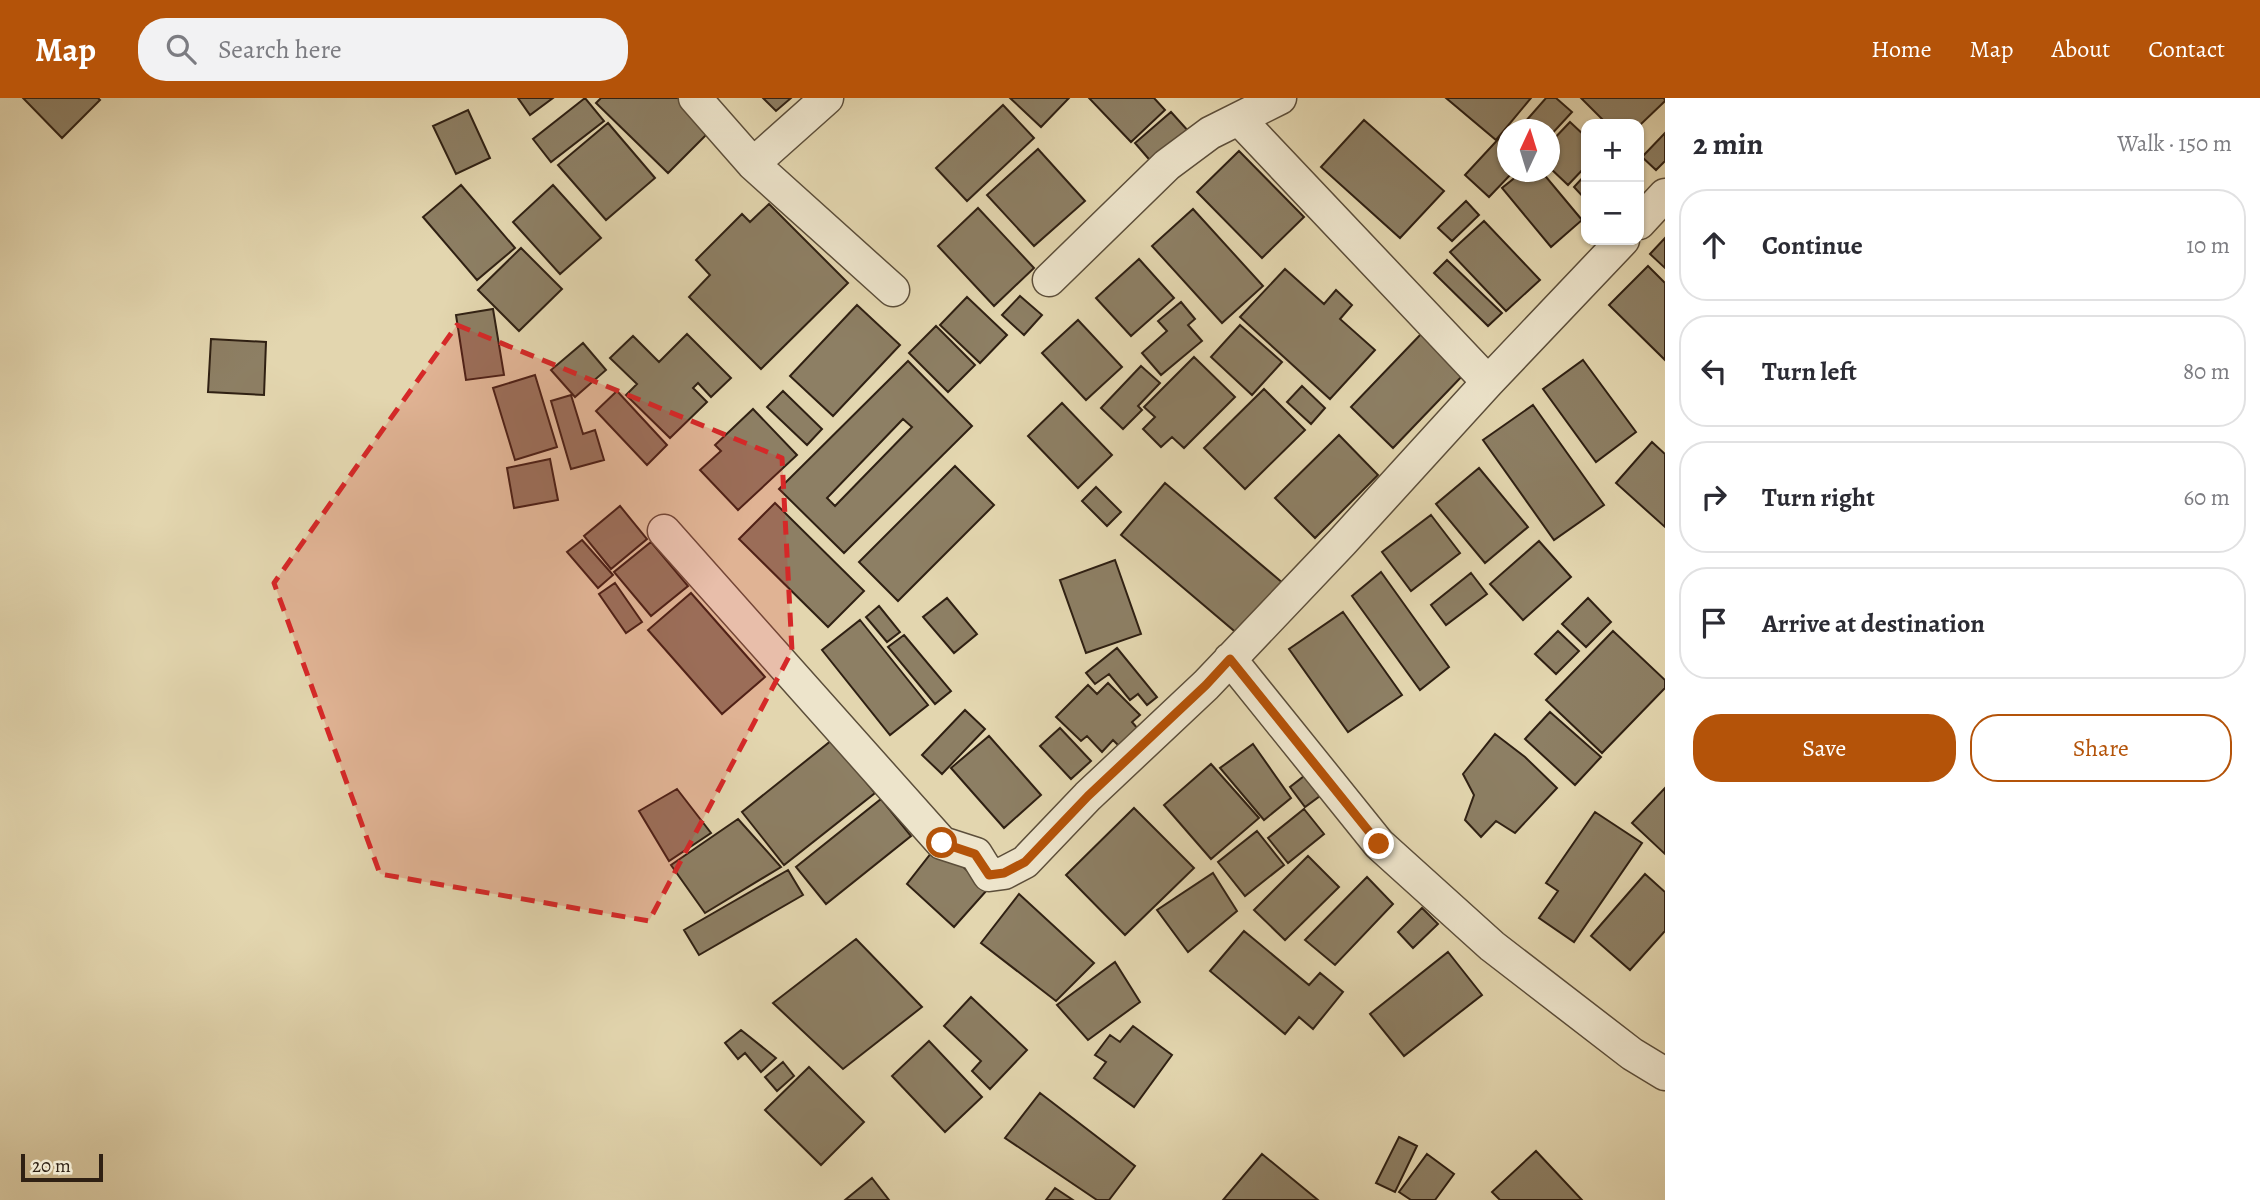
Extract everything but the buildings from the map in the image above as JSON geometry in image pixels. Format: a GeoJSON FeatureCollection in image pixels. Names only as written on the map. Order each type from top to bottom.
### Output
{"type":"FeatureCollection","features":[{"type":"Feature","properties":{"kind":"street"},"geometry":{"type":"LineString","coordinates":[[695,98],[752,164],[893,290]]}},
{"type":"Feature","properties":{"kind":"street"},"geometry":{"type":"LineString","coordinates":[[752,164],[827,98]]}},
{"type":"Feature","properties":{"kind":"street"},"geometry":{"type":"LineString","coordinates":[[1049,280],[1167,165],[1210,133],[1280,98]]}},
{"type":"Feature","properties":{"kind":"street"},"geometry":{"type":"LineString","coordinates":[[1240,120],[1488,382]]}},
{"type":"Feature","properties":{"kind":"street"},"geometry":{"type":"LineString","coordinates":[[1644,218],[1665,195]]}},
{"type":"Feature","properties":{"kind":"street"},"geometry":{"type":"LineString","coordinates":[[664,531],[942,843],[975,854],[989,875],[1004,873],[1025,862],[1088,796],[1206,685],[1618,245]]}},
{"type":"Feature","properties":{"kind":"street"},"geometry":{"type":"LineString","coordinates":[[1230,659],[1379,844],[1492,946],[1632,1055],[1665,1074]]}},
{"type":"Feature","properties":{"kind":"highlighted area"},"geometry":{"type":"Polygon","coordinates":[[[457,325],[782,458],[792,651],[649,921],[380,874],[274,583],[457,325]]]}},
{"type":"Feature","properties":{"kind":"route"},"geometry":{"type":"LineString","coordinates":[[942,843],[975,854],[989,875],[1004,873],[1025,862],[1088,796],[1230,659],[1379,844]]}}]}
